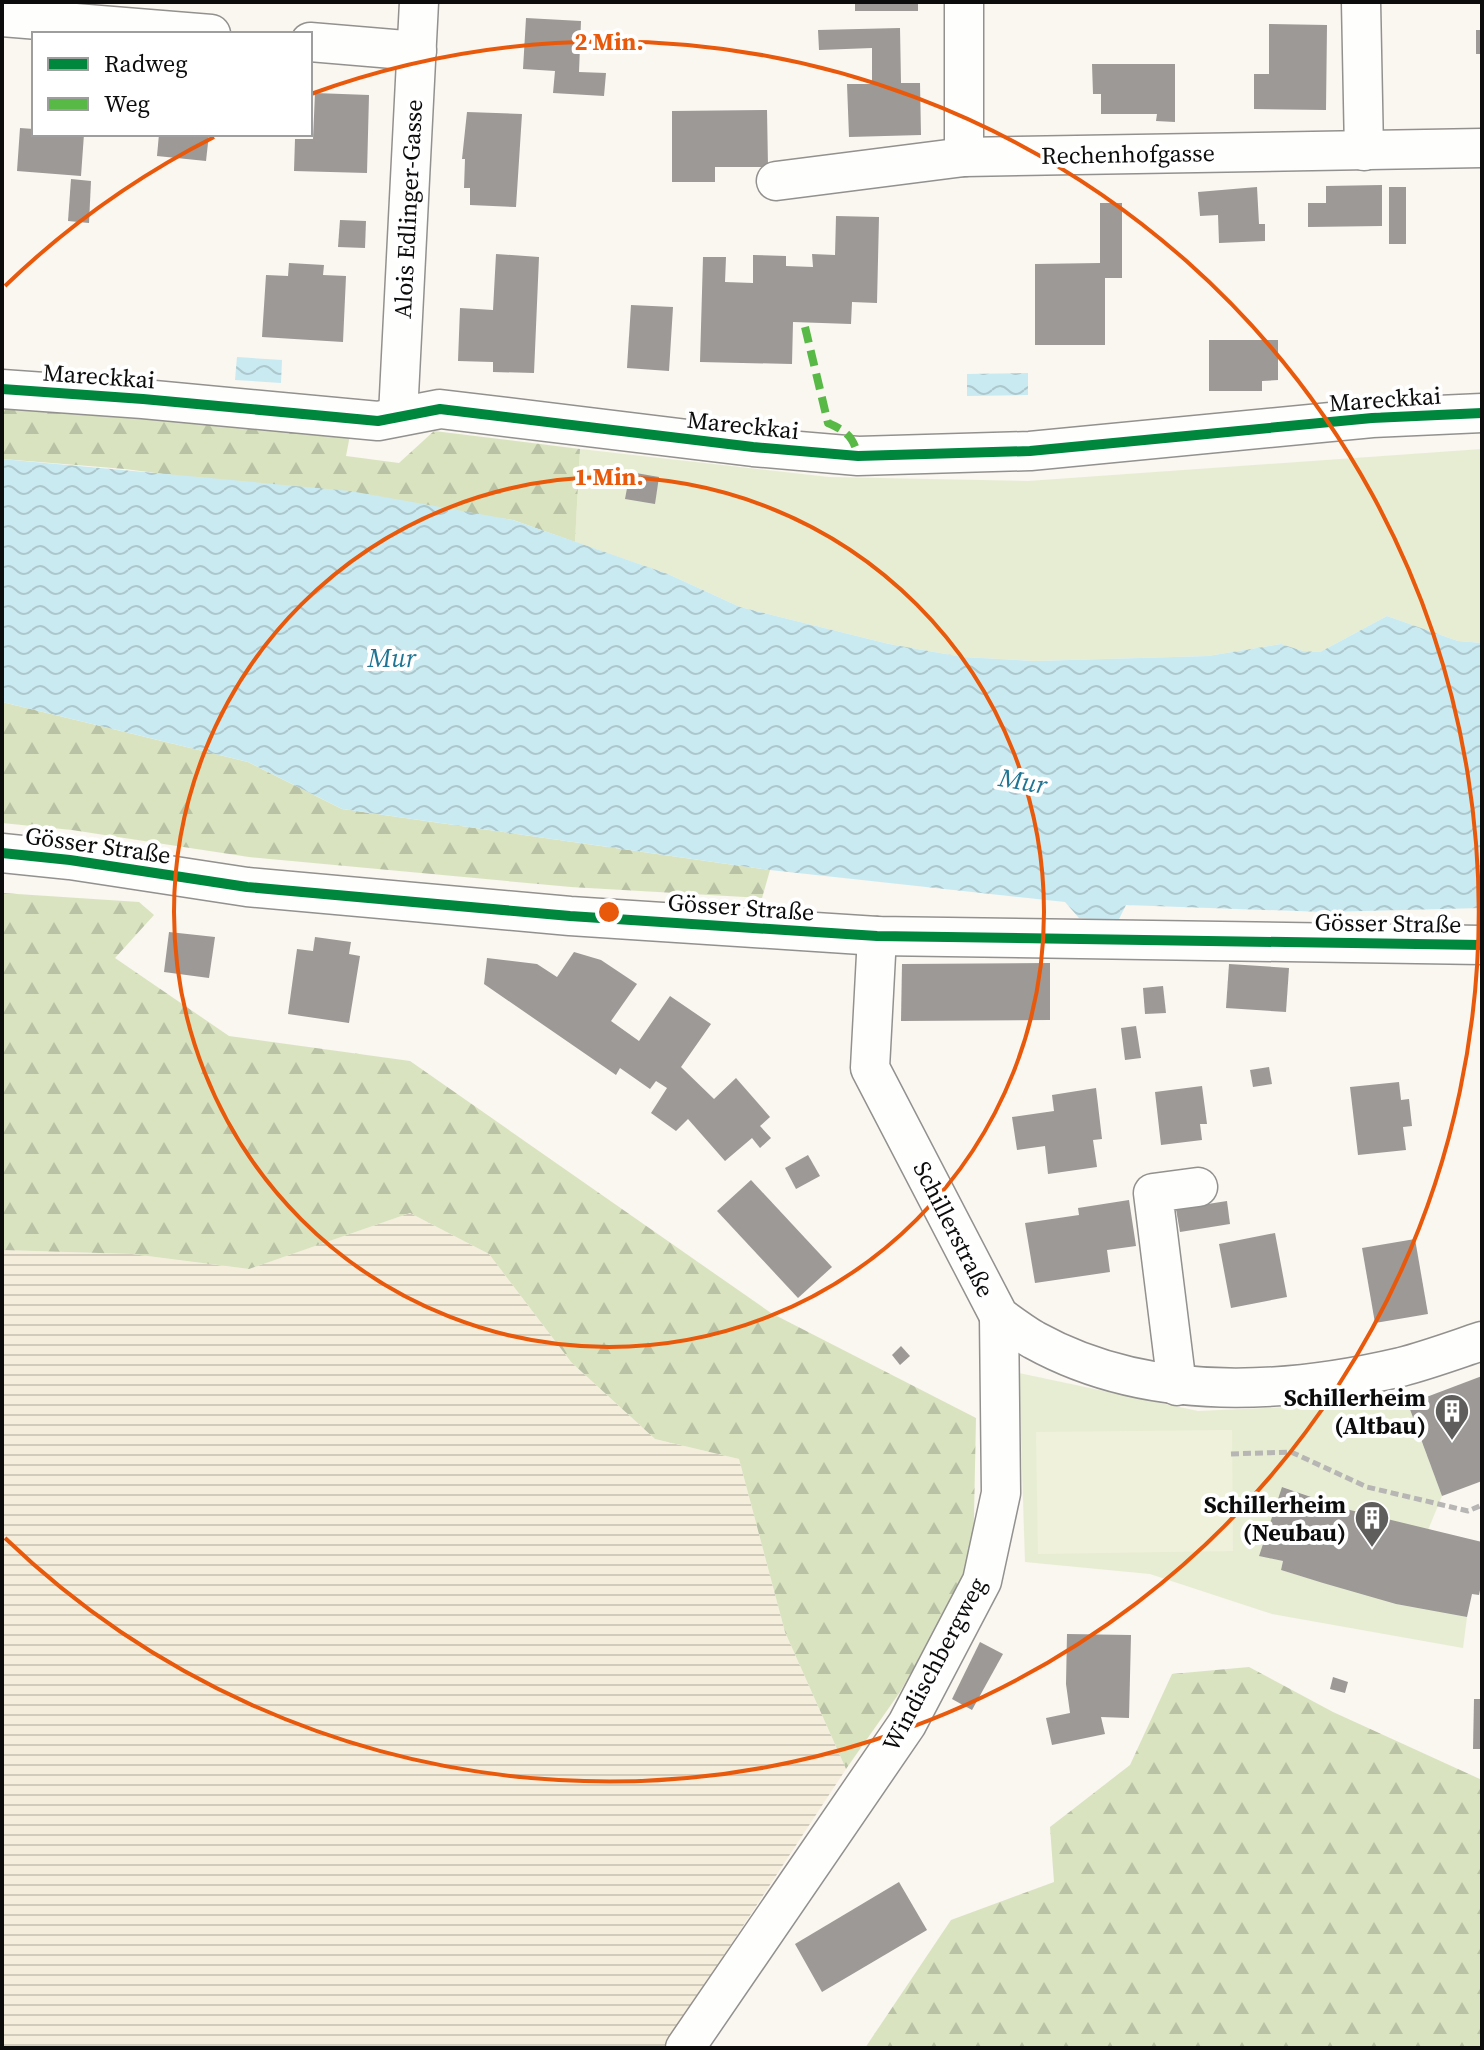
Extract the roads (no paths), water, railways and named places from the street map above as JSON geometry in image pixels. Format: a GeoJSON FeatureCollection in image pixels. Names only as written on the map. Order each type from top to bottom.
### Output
{"type":"FeatureCollection","features":[{"type":"Feature","properties":{"kind":"street","name":"Alois Edlinger-Gasse"},"geometry":{"type":"LineString","coordinates":[[398,415],[419,2]]}},
{"type":"Feature","properties":{"kind":"street"},"geometry":{"type":"LineString","coordinates":[[964,2],[964,157]]}},
{"type":"Feature","properties":{"kind":"street"},"geometry":{"type":"LineString","coordinates":[[1361,2],[1364,151]]}},
{"type":"Feature","properties":{"kind":"street"},"geometry":{"type":"LineString","coordinates":[[2,17],[186,32]]}},
{"type":"Feature","properties":{"kind":"street"},"geometry":{"type":"LineString","coordinates":[[312,42],[417,51]]}},
{"type":"Feature","properties":{"kind":"street","name":"Rechenhofgasse"},"geometry":{"type":"LineString","coordinates":[[776,181],[964,157],[1482,148]]}},
{"type":"Feature","properties":{"kind":"street","name":"Mareckkai"},"geometry":{"type":"LineString","coordinates":[[2,389],[378,421],[440,409],[753,447],[858,456],[1030,451],[1372,418],[1482,413]]}},
{"type":"Feature","properties":{"kind":"street","name":"Gösser Straße"},"geometry":{"type":"LineString","coordinates":[[2,853],[70,860],[247,887],[570,916],[877,936],[1482,945]]}},
{"type":"Feature","properties":{"kind":"street","name":"Schillerstraße"},"geometry":{"type":"LineString","coordinates":[[877,936],[870,1068],[999,1316],[1034,1340],[1098,1367],[1177,1386],[1225,1389],[1321,1382],[1403,1366],[1482,1341]]}},
{"type":"Feature","properties":{"kind":"street"},"geometry":{"type":"LineString","coordinates":[[1177,1386],[1153,1193],[1198,1187]]}},
{"type":"Feature","properties":{"kind":"street","name":"Windischbergweg"},"geometry":{"type":"LineString","coordinates":[[685,2048],[907,1724],[982,1581],[1001,1493],[999,1316]]}},
{"type":"Feature","properties":{"kind":"water"},"geometry":{"type":"Polygon","coordinates":[[[237,357],[282,360],[281,383],[235,380],[237,357]]]}},
{"type":"Feature","properties":{"kind":"water"},"geometry":{"type":"Polygon","coordinates":[[[1028,373],[1028,395],[967,396],[967,374],[1028,373]]]}},
{"type":"Feature","properties":{"kind":"water","name":"Mur"},"geometry":{"type":"Polygon","coordinates":[[[2,459],[350,491],[513,520],[668,574],[740,607],[889,644],[963,657],[1035,661],[1208,656],[1281,644],[1303,651],[1320,652],[1387,616],[1458,641],[1482,643],[1482,908],[1324,912],[1126,905],[1118,921],[1079,918],[1065,902],[770,870],[342,809],[248,762],[2,702],[2,459]]]}},
{"type":"Feature","properties":{"kind":"place","name":"Schillerheim (Altbau)"},"geometry":{"type":"Point","coordinates":[1452,1442]}},
{"type":"Feature","properties":{"kind":"place","name":"Schillerheim (Neubau)"},"geometry":{"type":"Point","coordinates":[1372,1549]}}]}
